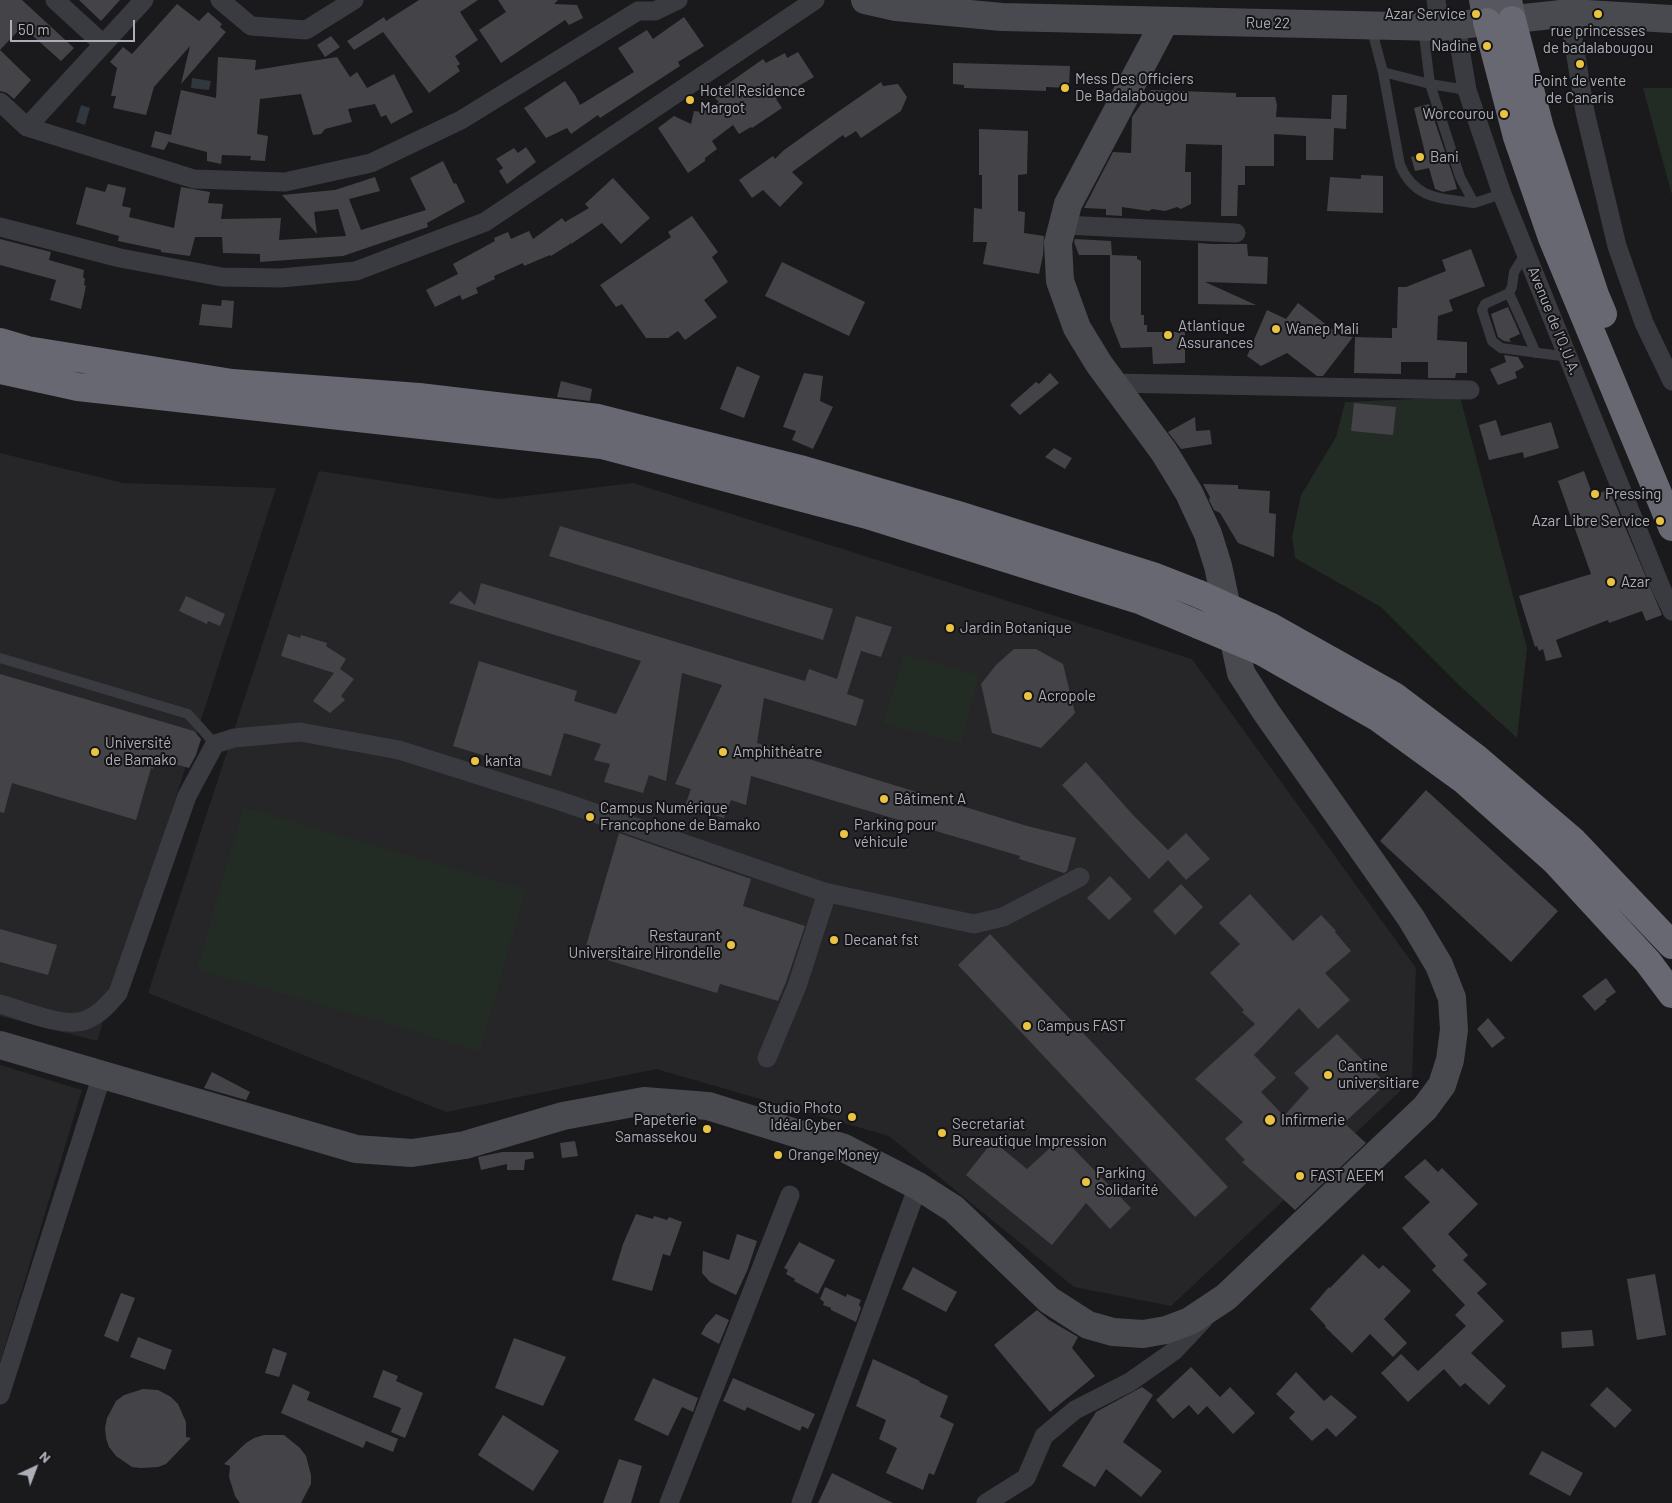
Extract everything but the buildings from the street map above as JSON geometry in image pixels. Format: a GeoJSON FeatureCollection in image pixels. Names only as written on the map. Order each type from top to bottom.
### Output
{"type":"FeatureCollection","features":[{"type":"Feature","properties":{"kind":"highway"},"geometry":{"type":"LineString","coordinates":[[1498,11],[1540,128],[1595,295],[1672,479]]}},
{"type":"Feature","properties":{"kind":"highway"},"geometry":{"type":"LineString","coordinates":[[1498,11],[1517,137],[1552,238],[1672,527]]}},
{"type":"Feature","properties":{"kind":"highway"},"geometry":{"type":"LineString","coordinates":[[0,342],[27,350],[232,383],[419,397],[598,418],[800,469],[1153,576],[1199,594],[1377,717],[1465,781],[1555,861],[1648,962],[1672,994]]}},
{"type":"Feature","properties":{"kind":"highway"},"geometry":{"type":"LineString","coordinates":[[0,370],[78,387],[602,445],[867,515],[1142,601],[1199,625],[1266,639],[1394,696],[1476,758],[1573,841],[1672,945]]}},
{"type":"Feature","properties":{"kind":"street"},"geometry":{"type":"LineString","coordinates":[[55,0],[103,44]]}},
{"type":"Feature","properties":{"kind":"street"},"geometry":{"type":"LineString","coordinates":[[27,126],[144,0]]}},
{"type":"Feature","properties":{"kind":"street"},"geometry":{"type":"LineString","coordinates":[[220,0],[251,26],[306,30],[354,0]]}},
{"type":"Feature","properties":{"kind":"street"},"geometry":{"type":"LineString","coordinates":[[0,102],[27,126],[194,179],[285,182],[371,164],[461,120],[632,5],[655,11],[678,0]]}},
{"type":"Feature","properties":{"kind":"street"},"geometry":{"type":"LineString","coordinates":[[0,227],[120,258],[222,277],[281,278],[356,271],[485,222],[814,0]]}},
{"type":"Feature","properties":{"kind":"street","name":"Rue 22"},"geometry":{"type":"LineString","coordinates":[[865,0],[896,7],[992,9],[1165,21],[1370,26],[1440,26],[1498,11],[1568,7],[1672,19]]}},
{"type":"Feature","properties":{"kind":"street","name":"Avenue de l'O.U.A."},"geometry":{"type":"LineString","coordinates":[[1436,0],[1440,26],[1467,90],[1502,194],[1672,611]]}},
{"type":"Feature","properties":{"kind":"street"},"geometry":{"type":"LineString","coordinates":[[1568,7],[1585,112],[1617,246],[1644,323],[1672,380]]}},
{"type":"Feature","properties":{"kind":"street"},"geometry":{"type":"LineString","coordinates":[[986,1503],[1026,1478],[1044,1436],[1074,1410],[1130,1382],[1174,1351],[1226,1297],[1425,1108],[1442,1085],[1450,1060],[1454,1030],[1452,998],[1439,965],[1411,918],[1266,712],[1241,672],[1218,566],[1208,534],[1188,493],[1164,452],[1099,364],[1078,328],[1060,281],[1058,243],[1068,204],[1165,21]]}},
{"type":"Feature","properties":{"kind":"street"},"geometry":{"type":"LineString","coordinates":[[1063,226],[1236,233]]}},
{"type":"Feature","properties":{"kind":"street"},"geometry":{"type":"LineString","coordinates":[[1113,382],[1470,390]]}},
{"type":"Feature","properties":{"kind":"street"},"geometry":{"type":"LineString","coordinates":[[0,1004],[63,1023],[85,1021],[106,1007],[118,993],[187,796],[215,744],[234,738],[300,732],[399,750],[560,801],[827,893],[974,924],[1003,917],[1080,877]]}},
{"type":"Feature","properties":{"kind":"street"},"geometry":{"type":"LineString","coordinates":[[767,1058],[797,986],[827,893]]}},
{"type":"Feature","properties":{"kind":"street"},"geometry":{"type":"LineString","coordinates":[[0,1045],[356,1149],[412,1153],[465,1145],[563,1116],[644,1101],[708,1106],[844,1148],[918,1186],[954,1209],[1049,1300],[1088,1325],[1113,1332],[1143,1334],[1166,1330],[1190,1321],[1226,1297]]}},
{"type":"Feature","properties":{"kind":"street"},"geometry":{"type":"LineString","coordinates":[[0,1395],[102,1075]]}},
{"type":"Feature","properties":{"kind":"street"},"geometry":{"type":"LineString","coordinates":[[801,1503],[918,1186]]}},
{"type":"Feature","properties":{"kind":"street"},"geometry":{"type":"LineString","coordinates":[[669,1503],[790,1195]]}},
{"type":"Feature","properties":{"kind":"lane"},"geometry":{"type":"LineString","coordinates":[[1370,26],[1383,72],[1400,165],[1405,176],[1429,196],[1474,203],[1502,194]]}},
{"type":"Feature","properties":{"kind":"lane"},"geometry":{"type":"LineString","coordinates":[[1440,26],[1430,84],[1460,177],[1474,203]]}},
{"type":"Feature","properties":{"kind":"lane"},"geometry":{"type":"LineString","coordinates":[[1383,72],[1430,84],[1467,90]]}},
{"type":"Feature","properties":{"kind":"lane"},"geometry":{"type":"LineString","coordinates":[[1526,254],[1514,272],[1512,287],[1509,292],[1485,304],[1482,310],[1492,341],[1501,348],[1569,358]]}},
{"type":"Feature","properties":{"kind":"lane"},"geometry":{"type":"LineString","coordinates":[[1509,292],[1536,352]]}},
{"type":"Feature","properties":{"kind":"lane"},"geometry":{"type":"LineString","coordinates":[[0,658],[188,714],[215,744]]}},
{"type":"Feature","properties":{"kind":"shaded area"},"geometry":{"type":"Polygon","coordinates":[[[192,78],[211,81],[209,90],[191,88],[192,78]]]}},
{"type":"Feature","properties":{"kind":"shaded area"},"geometry":{"type":"Polygon","coordinates":[[[1643,88],[1672,88],[1672,195],[1643,88]]]}},
{"type":"Feature","properties":{"kind":"shaded area"},"geometry":{"type":"Polygon","coordinates":[[[81,105],[90,108],[85,125],[76,122],[81,105]]]}},
{"type":"Feature","properties":{"kind":"shaded area"},"geometry":{"type":"Polygon","coordinates":[[[1460,397],[1527,648],[1517,738],[1462,688],[1381,607],[1295,558],[1292,537],[1301,495],[1336,437],[1345,402],[1460,397]]]}},
{"type":"Feature","properties":{"kind":"shaded area","name":"Université de Bamako"},"geometry":{"type":"Polygon","coordinates":[[[0,453],[123,483],[276,488],[97,1041],[0,1016],[0,453]]]}},
{"type":"Feature","properties":{"kind":"shaded area"},"geometry":{"type":"Polygon","coordinates":[[[319,471],[500,499],[633,483],[1192,659],[1416,968],[1412,1080],[1171,1306],[1074,1287],[889,1136],[656,1069],[446,1112],[148,993],[319,471]]]}},
{"type":"Feature","properties":{"kind":"shaded area"},"geometry":{"type":"Polygon","coordinates":[[[904,654],[979,675],[961,744],[883,723],[904,654]]]}},
{"type":"Feature","properties":{"kind":"shaded area"},"geometry":{"type":"Polygon","coordinates":[[[243,807],[526,889],[480,1051],[197,969],[243,807]]]}},
{"type":"Feature","properties":{"kind":"shaded area"},"geometry":{"type":"Polygon","coordinates":[[[0,1065],[82,1090],[0,1363],[0,1065]]]}},
{"type":"Feature","properties":{"kind":"place","name":"Azar Service"},"geometry":{"type":"Point","coordinates":[1476,14]}},
{"type":"Feature","properties":{"kind":"place","name":"rue princesses de badalabougou"},"geometry":{"type":"Point","coordinates":[1598,14]}},
{"type":"Feature","properties":{"kind":"place","name":"Nadine"},"geometry":{"type":"Point","coordinates":[1487,46]}},
{"type":"Feature","properties":{"kind":"place","name":"Point de vente de Canaris"},"geometry":{"type":"Point","coordinates":[1580,64]}},
{"type":"Feature","properties":{"kind":"place","name":"Mess Des Officiers De Badalabougou"},"geometry":{"type":"Point","coordinates":[1065,88]}},
{"type":"Feature","properties":{"kind":"place","name":"Hotel Residence Margot"},"geometry":{"type":"Point","coordinates":[690,100]}},
{"type":"Feature","properties":{"kind":"place","name":"Worcourou"},"geometry":{"type":"Point","coordinates":[1504,114]}},
{"type":"Feature","properties":{"kind":"place","name":"Bani"},"geometry":{"type":"Point","coordinates":[1420,157]}},
{"type":"Feature","properties":{"kind":"place","name":"Wanep Mali"},"geometry":{"type":"Point","coordinates":[1276,329]}},
{"type":"Feature","properties":{"kind":"place","name":"Atlantique Assurances"},"geometry":{"type":"Point","coordinates":[1168,335]}},
{"type":"Feature","properties":{"kind":"place","name":"Pressing"},"geometry":{"type":"Point","coordinates":[1595,494]}},
{"type":"Feature","properties":{"kind":"place","name":"Azar Libre Service"},"geometry":{"type":"Point","coordinates":[1660,521]}},
{"type":"Feature","properties":{"kind":"place","name":"Azar"},"geometry":{"type":"Point","coordinates":[1611,582]}},
{"type":"Feature","properties":{"kind":"place","name":"Jardin Botanique"},"geometry":{"type":"Point","coordinates":[950,628]}},
{"type":"Feature","properties":{"kind":"place","name":"Acropole"},"geometry":{"type":"Point","coordinates":[1028,696]}},
{"type":"Feature","properties":{"kind":"place","name":"Université de Bamako"},"geometry":{"type":"Point","coordinates":[95,752]}},
{"type":"Feature","properties":{"kind":"place","name":"Amphithéatre"},"geometry":{"type":"Point","coordinates":[723,752]}},
{"type":"Feature","properties":{"kind":"place","name":"kanta"},"geometry":{"type":"Point","coordinates":[475,761]}},
{"type":"Feature","properties":{"kind":"place","name":"Bâtiment A"},"geometry":{"type":"Point","coordinates":[884,799]}},
{"type":"Feature","properties":{"kind":"place","name":"Campus Numérique Francophone de Bamako"},"geometry":{"type":"Point","coordinates":[590,817]}},
{"type":"Feature","properties":{"kind":"place","name":"Parking pour véhicule"},"geometry":{"type":"Point","coordinates":[844,834]}},
{"type":"Feature","properties":{"kind":"place","name":"Decanat fst"},"geometry":{"type":"Point","coordinates":[834,940]}},
{"type":"Feature","properties":{"kind":"place","name":"Restaurant Universitaire Hirondelle"},"geometry":{"type":"Point","coordinates":[731,945]}},
{"type":"Feature","properties":{"kind":"place","name":"Campus FAST"},"geometry":{"type":"Point","coordinates":[1027,1026]}},
{"type":"Feature","properties":{"kind":"place","name":"Cantine universitiare"},"geometry":{"type":"Point","coordinates":[1328,1075]}},
{"type":"Feature","properties":{"kind":"place","name":"Studio Photo Idéal Cyber"},"geometry":{"type":"Point","coordinates":[852,1117]}},
{"type":"Feature","properties":{"kind":"place","name":"Infirmerie"},"geometry":{"type":"Point","coordinates":[1270,1120]}},
{"type":"Feature","properties":{"kind":"place","name":"Papeterie Samassekou"},"geometry":{"type":"Point","coordinates":[707,1129]}},
{"type":"Feature","properties":{"kind":"place","name":"Secretariat Bureautique Impression"},"geometry":{"type":"Point","coordinates":[942,1133]}},
{"type":"Feature","properties":{"kind":"place","name":"Orange Money"},"geometry":{"type":"Point","coordinates":[778,1155]}},
{"type":"Feature","properties":{"kind":"place","name":"FAST AEEM"},"geometry":{"type":"Point","coordinates":[1300,1176]}},
{"type":"Feature","properties":{"kind":"place","name":"Parking Solidarité"},"geometry":{"type":"Point","coordinates":[1086,1182]}}]}
